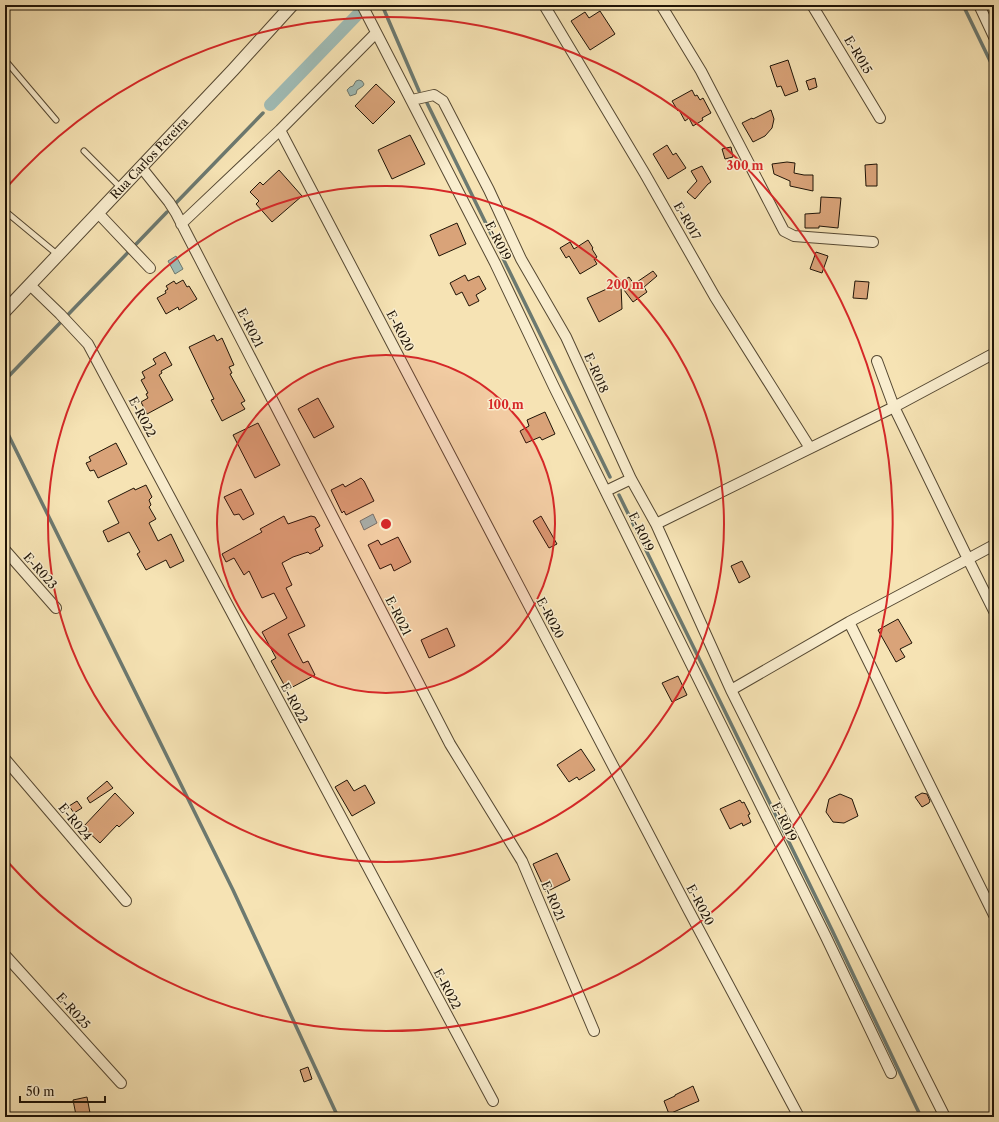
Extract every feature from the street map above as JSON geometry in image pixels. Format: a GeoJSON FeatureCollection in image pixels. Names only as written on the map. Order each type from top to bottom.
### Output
{"type":"FeatureCollection","features":[{"type":"Feature","properties":{"kind":"street","name":"Rua Carlos Pereira"},"geometry":{"type":"LineString","coordinates":[[5,311],[141,168],[292,5]]}},
{"type":"Feature","properties":{"kind":"street","name":"E-R019"},"geometry":{"type":"LineString","coordinates":[[362,5],[495,263],[891,1072]]}},
{"type":"Feature","properties":{"kind":"street","name":"E-R017"},"geometry":{"type":"LineString","coordinates":[[544,5],[645,174],[715,297],[810,448]]}},
{"type":"Feature","properties":{"kind":"street"},"geometry":{"type":"LineString","coordinates":[[661,5],[701,71],[784,231],[794,236],[873,242]]}},
{"type":"Feature","properties":{"kind":"street","name":"E-R015"},"geometry":{"type":"LineString","coordinates":[[812,5],[880,118]]}},
{"type":"Feature","properties":{"kind":"street"},"geometry":{"type":"LineString","coordinates":[[979,5],[994,37]]}},
{"type":"Feature","properties":{"kind":"street"},"geometry":{"type":"LineString","coordinates":[[181,224],[280,130],[376,33]]}},
{"type":"Feature","properties":{"kind":"street","name":"E-R018"},"geometry":{"type":"LineString","coordinates":[[412,100],[434,95],[443,101],[489,190],[521,259],[566,338],[631,479],[656,524],[731,690],[945,1117]]}},
{"type":"Feature","properties":{"kind":"street","name":"E-R020"},"geometry":{"type":"LineString","coordinates":[[280,130],[674,883],[799,1117]]}},
{"type":"Feature","properties":{"kind":"street","name":"E-R021"},"geometry":{"type":"LineString","coordinates":[[141,168],[169,202],[176,213],[450,744],[522,861],[594,1031]]}},
{"type":"Feature","properties":{"kind":"street"},"geometry":{"type":"LineString","coordinates":[[98,213],[150,268]]}},
{"type":"Feature","properties":{"kind":"street","name":"E-R022"},"geometry":{"type":"LineString","coordinates":[[30,285],[88,344],[493,1101]]}},
{"type":"Feature","properties":{"kind":"street"},"geometry":{"type":"LineString","coordinates":[[656,524],[894,407],[990,355],[994,360]]}},
{"type":"Feature","properties":{"kind":"street"},"geometry":{"type":"LineString","coordinates":[[877,361],[894,407],[994,611]]}},
{"type":"Feature","properties":{"kind":"street"},"geometry":{"type":"LineString","coordinates":[[606,491],[631,479]]}},
{"type":"Feature","properties":{"kind":"street"},"geometry":{"type":"LineString","coordinates":[[731,690],[849,622],[994,545]]}},
{"type":"Feature","properties":{"kind":"street","name":"E-R023"},"geometry":{"type":"LineString","coordinates":[[5,550],[56,608]]}},
{"type":"Feature","properties":{"kind":"street"},"geometry":{"type":"LineString","coordinates":[[849,622],[994,915]]}},
{"type":"Feature","properties":{"kind":"street","name":"E-R024"},"geometry":{"type":"LineString","coordinates":[[5,759],[126,901]]}},
{"type":"Feature","properties":{"kind":"street","name":"E-R025"},"geometry":{"type":"LineString","coordinates":[[5,956],[121,1083]]}},
{"type":"Feature","properties":{"kind":"lane"},"geometry":{"type":"LineString","coordinates":[[5,60],[56,120]]}},
{"type":"Feature","properties":{"kind":"lane"},"geometry":{"type":"LineString","coordinates":[[84,151],[121,189]]}},
{"type":"Feature","properties":{"kind":"lane"},"geometry":{"type":"LineString","coordinates":[[5,211],[58,255]]}},
{"type":"Feature","properties":{"kind":"water"},"geometry":{"type":"Polygon","coordinates":[[[359,80],[364,84],[363,86],[357,90],[356,94],[350,96],[347,90],[359,80]]]}},
{"type":"Feature","properties":{"kind":"water"},"geometry":{"type":"Polygon","coordinates":[[[176,256],[183,269],[175,274],[168,261],[176,256]]]}},
{"type":"Feature","properties":{"kind":"water"},"geometry":{"type":"Polygon","coordinates":[[[373,514],[377,523],[364,530],[360,521],[373,514]]]}},
{"type":"Feature","properties":{"kind":"building"},"geometry":{"type":"Polygon","coordinates":[[[600,11],[615,34],[590,50],[571,21],[585,12],[589,18],[600,11]]]}},
{"type":"Feature","properties":{"kind":"building"},"geometry":{"type":"Polygon","coordinates":[[[788,60],[798,91],[785,96],[781,86],[777,87],[770,66],[788,60]]]}},
{"type":"Feature","properties":{"kind":"building"},"geometry":{"type":"Polygon","coordinates":[[[815,78],[817,87],[809,90],[806,81],[815,78]]]}},
{"type":"Feature","properties":{"kind":"building"},"geometry":{"type":"Polygon","coordinates":[[[376,84],[395,102],[373,124],[355,106],[376,84]]]}},
{"type":"Feature","properties":{"kind":"building"},"geometry":{"type":"Polygon","coordinates":[[[692,90],[695,96],[697,95],[700,100],[703,98],[711,113],[702,118],[703,120],[693,126],[689,118],[685,121],[672,101],[692,90]]]}},
{"type":"Feature","properties":{"kind":"building"},"geometry":{"type":"Polygon","coordinates":[[[771,110],[774,119],[772,128],[765,136],[753,142],[742,123],[771,110]]]}},
{"type":"Feature","properties":{"kind":"building"},"geometry":{"type":"Polygon","coordinates":[[[410,135],[425,164],[392,179],[378,150],[410,135]]]}},
{"type":"Feature","properties":{"kind":"building"},"geometry":{"type":"Polygon","coordinates":[[[667,145],[673,155],[676,153],[686,168],[668,179],[653,154],[667,145]]]}},
{"type":"Feature","properties":{"kind":"building"},"geometry":{"type":"Polygon","coordinates":[[[731,147],[733,157],[725,159],[722,149],[731,147]]]}},
{"type":"Feature","properties":{"kind":"building"},"geometry":{"type":"Polygon","coordinates":[[[787,162],[795,163],[794,173],[813,175],[813,191],[790,186],[790,181],[774,174],[772,164],[787,162]]]}},
{"type":"Feature","properties":{"kind":"building"},"geometry":{"type":"Polygon","coordinates":[[[877,164],[877,186],[866,186],[865,165],[877,164]]]}},
{"type":"Feature","properties":{"kind":"building"},"geometry":{"type":"Polygon","coordinates":[[[702,166],[711,182],[695,199],[687,192],[697,181],[691,171],[702,166]]]}},
{"type":"Feature","properties":{"kind":"building"},"geometry":{"type":"Polygon","coordinates":[[[279,170],[302,196],[272,222],[256,204],[259,201],[250,192],[260,182],[263,185],[279,170]]]}},
{"type":"Feature","properties":{"kind":"building"},"geometry":{"type":"Polygon","coordinates":[[[821,197],[841,198],[838,228],[819,226],[819,228],[805,228],[805,214],[820,213],[821,197]]]}},
{"type":"Feature","properties":{"kind":"building"},"geometry":{"type":"Polygon","coordinates":[[[457,223],[466,244],[439,256],[430,235],[457,223]]]}},
{"type":"Feature","properties":{"kind":"building"},"geometry":{"type":"Polygon","coordinates":[[[588,240],[597,257],[594,259],[597,264],[580,274],[569,256],[566,258],[560,248],[570,242],[574,249],[588,240]]]}},
{"type":"Feature","properties":{"kind":"building"},"geometry":{"type":"Polygon","coordinates":[[[816,252],[828,256],[822,273],[810,269],[816,252]]]}},
{"type":"Feature","properties":{"kind":"building"},"geometry":{"type":"Polygon","coordinates":[[[653,271],[657,276],[644,287],[647,292],[633,302],[621,286],[622,309],[599,322],[587,298],[611,287],[609,284],[618,280],[620,283],[629,277],[634,284],[653,271]]]}},
{"type":"Feature","properties":{"kind":"building"},"geometry":{"type":"Polygon","coordinates":[[[465,275],[468,281],[479,276],[486,289],[476,295],[479,301],[469,306],[462,292],[456,295],[450,283],[465,275]]]}},
{"type":"Feature","properties":{"kind":"building"},"geometry":{"type":"Polygon","coordinates":[[[183,280],[187,287],[189,286],[197,299],[179,310],[178,307],[166,314],[157,298],[166,293],[165,291],[168,289],[166,286],[174,281],[176,284],[183,280]]]}},
{"type":"Feature","properties":{"kind":"building"},"geometry":{"type":"Polygon","coordinates":[[[855,281],[869,282],[867,299],[853,298],[855,281]]]}},
{"type":"Feature","properties":{"kind":"building"},"geometry":{"type":"Polygon","coordinates":[[[214,335],[217,341],[222,338],[234,365],[229,367],[232,373],[230,374],[245,401],[241,403],[245,409],[222,421],[211,400],[214,399],[189,347],[214,335]]]}},
{"type":"Feature","properties":{"kind":"building"},"geometry":{"type":"Polygon","coordinates":[[[165,352],[172,365],[161,371],[162,373],[159,375],[173,400],[147,414],[141,402],[148,398],[146,394],[148,393],[141,380],[145,378],[142,372],[156,364],[153,359],[165,352]]]}},
{"type":"Feature","properties":{"kind":"building"},"geometry":{"type":"Polygon","coordinates":[[[318,398],[334,427],[314,438],[298,409],[318,398]]]}},
{"type":"Feature","properties":{"kind":"building"},"geometry":{"type":"Polygon","coordinates":[[[545,412],[555,434],[542,440],[540,437],[526,443],[520,431],[529,426],[527,420],[545,412]]]}},
{"type":"Feature","properties":{"kind":"building"},"geometry":{"type":"Polygon","coordinates":[[[258,423],[280,465],[255,478],[233,435],[258,423]]]}},
{"type":"Feature","properties":{"kind":"building"},"geometry":{"type":"Polygon","coordinates":[[[116,443],[127,464],[98,478],[94,470],[90,471],[86,463],[91,461],[89,457],[116,443]]]}},
{"type":"Feature","properties":{"kind":"building"},"geometry":{"type":"Polygon","coordinates":[[[361,478],[374,501],[346,515],[344,511],[342,513],[331,490],[343,484],[345,487],[361,478]]]}},
{"type":"Feature","properties":{"kind":"building"},"geometry":{"type":"Polygon","coordinates":[[[146,485],[152,497],[149,500],[151,505],[149,507],[156,519],[149,523],[158,541],[171,534],[184,561],[170,568],[166,560],[146,570],[137,554],[140,552],[129,532],[108,542],[103,531],[119,523],[108,501],[134,488],[135,490],[146,485]]]}},
{"type":"Feature","properties":{"kind":"building"},"geometry":{"type":"Polygon","coordinates":[[[241,489],[254,514],[243,520],[239,514],[234,515],[224,497],[241,489]]]}},
{"type":"Feature","properties":{"kind":"building"},"geometry":{"type":"Polygon","coordinates":[[[284,516],[288,524],[311,516],[315,517],[320,526],[315,529],[323,546],[310,554],[308,552],[293,557],[282,563],[292,585],[286,588],[305,626],[288,634],[303,663],[308,661],[315,675],[287,690],[271,661],[276,658],[262,632],[287,618],[274,593],[262,598],[249,571],[244,575],[234,558],[226,562],[222,554],[262,532],[260,529],[284,516]]]}},
{"type":"Feature","properties":{"kind":"building"},"geometry":{"type":"Polygon","coordinates":[[[541,516],[557,544],[549,548],[533,521],[541,516]]]}},
{"type":"Feature","properties":{"kind":"building"},"geometry":{"type":"Polygon","coordinates":[[[398,537],[411,562],[394,571],[391,564],[380,569],[368,545],[378,540],[381,545],[398,537]]]}},
{"type":"Feature","properties":{"kind":"building"},"geometry":{"type":"Polygon","coordinates":[[[742,561],[750,577],[739,583],[731,566],[742,561]]]}},
{"type":"Feature","properties":{"kind":"building"},"geometry":{"type":"Polygon","coordinates":[[[898,619],[912,643],[900,649],[905,657],[896,662],[878,630],[898,619]]]}},
{"type":"Feature","properties":{"kind":"building"},"geometry":{"type":"Polygon","coordinates":[[[447,628],[455,646],[429,658],[421,640],[447,628]]]}},
{"type":"Feature","properties":{"kind":"building"},"geometry":{"type":"Polygon","coordinates":[[[678,676],[687,695],[672,702],[662,683],[678,676]]]}},
{"type":"Feature","properties":{"kind":"building"},"geometry":{"type":"Polygon","coordinates":[[[581,749],[595,770],[579,780],[577,777],[569,782],[557,765],[581,749]]]}},
{"type":"Feature","properties":{"kind":"building"},"geometry":{"type":"Polygon","coordinates":[[[347,780],[354,791],[365,785],[375,803],[352,816],[335,787],[347,780]]]}},
{"type":"Feature","properties":{"kind":"building"},"geometry":{"type":"Polygon","coordinates":[[[107,781],[113,788],[90,803],[87,798],[107,781]]]}},
{"type":"Feature","properties":{"kind":"building"},"geometry":{"type":"Polygon","coordinates":[[[115,793],[134,813],[119,827],[117,825],[100,843],[83,827],[115,793]]]}},
{"type":"Feature","properties":{"kind":"building"},"geometry":{"type":"Polygon","coordinates":[[[922,793],[927,794],[930,801],[922,807],[915,797],[922,793]]]}},
{"type":"Feature","properties":{"kind":"building"},"geometry":{"type":"Polygon","coordinates":[[[840,794],[852,799],[858,816],[844,823],[833,822],[826,812],[829,799],[840,794]]]}},
{"type":"Feature","properties":{"kind":"building"},"geometry":{"type":"Polygon","coordinates":[[[740,800],[742,803],[744,802],[750,814],[748,815],[751,822],[743,826],[742,823],[730,829],[720,809],[740,800]]]}},
{"type":"Feature","properties":{"kind":"building"},"geometry":{"type":"Polygon","coordinates":[[[77,801],[82,808],[74,813],[69,806],[77,801]]]}},
{"type":"Feature","properties":{"kind":"building"},"geometry":{"type":"Polygon","coordinates":[[[557,853],[570,880],[546,892],[533,864],[557,853]]]}},
{"type":"Feature","properties":{"kind":"building"},"geometry":{"type":"Polygon","coordinates":[[[308,1067],[312,1079],[304,1082],[300,1070],[308,1067]]]}},
{"type":"Feature","properties":{"kind":"building"},"geometry":{"type":"Polygon","coordinates":[[[693,1086],[699,1101],[669,1114],[664,1101],[693,1086]]]}},
{"type":"Feature","properties":{"kind":"building"},"geometry":{"type":"Polygon","coordinates":[[[87,1097],[90,1113],[76,1115],[73,1100],[87,1097]]]}},
{"type":"Feature","properties":{"kind":"waterway"},"geometry":{"type":"LineString","coordinates":[[382,5],[419,91]]}},
{"type":"Feature","properties":{"kind":"waterway"},"geometry":{"type":"LineString","coordinates":[[963,5],[994,69]]}},
{"type":"Feature","properties":{"kind":"waterway"},"geometry":{"type":"LineString","coordinates":[[270,105],[360,12]]}},
{"type":"Feature","properties":{"kind":"waterway"},"geometry":{"type":"LineString","coordinates":[[427,103],[610,477]]}},
{"type":"Feature","properties":{"kind":"waterway"},"geometry":{"type":"LineString","coordinates":[[173,206],[263,113]]}},
{"type":"Feature","properties":{"kind":"waterway"},"geometry":{"type":"LineString","coordinates":[[5,380],[167,212]]}},
{"type":"Feature","properties":{"kind":"waterway"},"geometry":{"type":"LineString","coordinates":[[5,428],[233,890],[338,1117]]}},
{"type":"Feature","properties":{"kind":"waterway"},"geometry":{"type":"LineString","coordinates":[[619,495],[832,930],[921,1117]]}}]}
